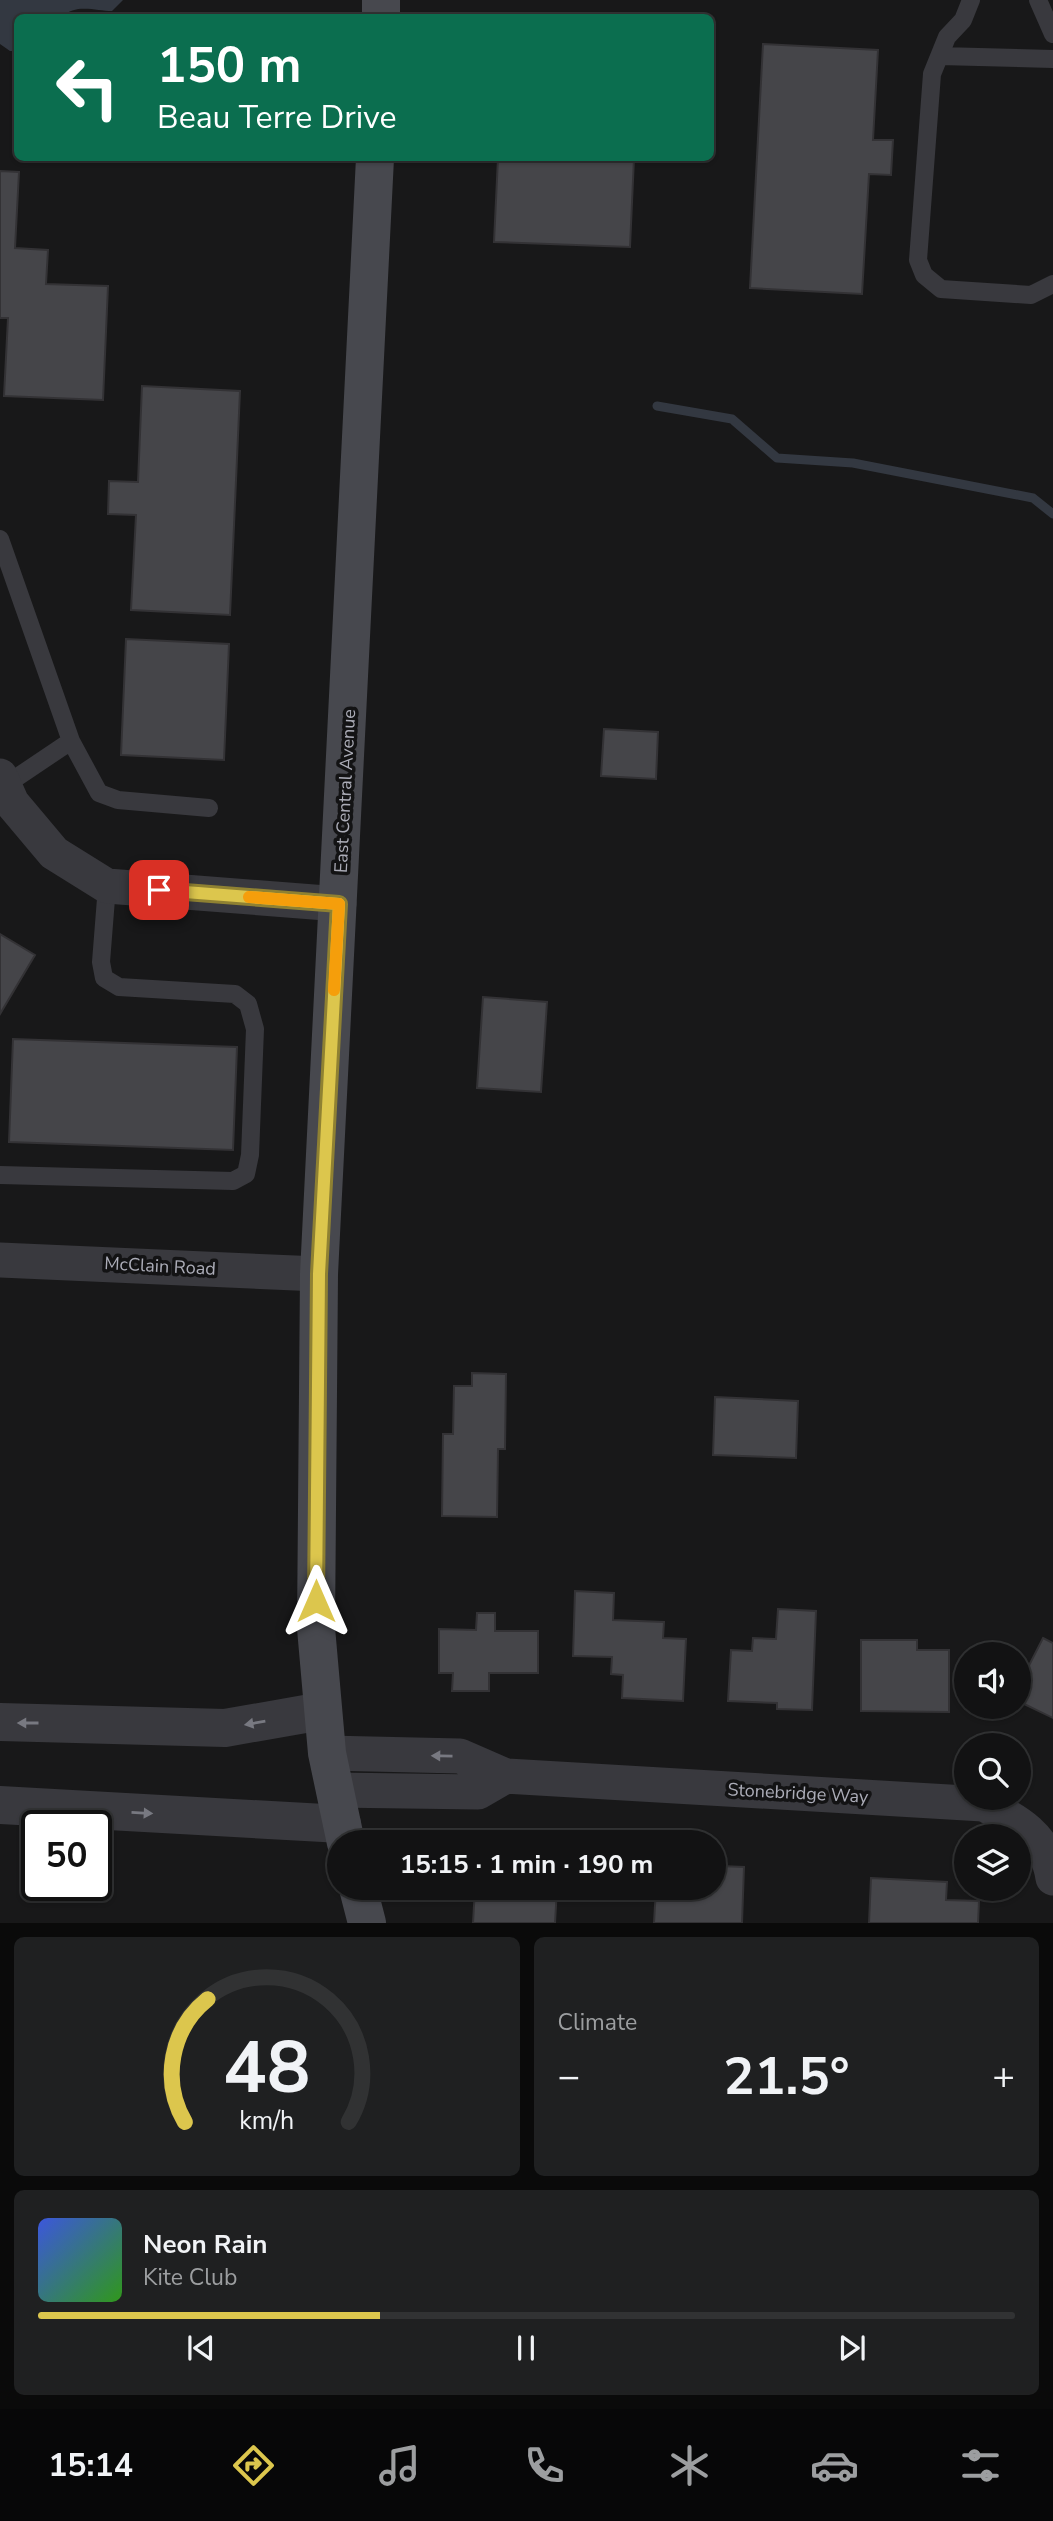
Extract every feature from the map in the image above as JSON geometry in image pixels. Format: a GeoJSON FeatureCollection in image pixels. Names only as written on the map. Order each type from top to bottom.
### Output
{"type":"FeatureCollection","features":[{"type":"Feature","properties":{"kind":"main road","name":"East Central Avenue"},"geometry":{"type":"LineString","coordinates":[[337,1802],[322,1711],[316,1628],[319,1274],[375,161]]}},
{"type":"Feature","properties":{"kind":"main road"},"geometry":{"type":"LineString","coordinates":[[361,1900],[367,1923]]}},
{"type":"Feature","properties":{"kind":"street"},"geometry":{"type":"LineString","coordinates":[[4,794],[54,853],[107,886],[339,904]]}},
{"type":"Feature","properties":{"kind":"street","name":"McClain Road"},"geometry":{"type":"LineString","coordinates":[[0,1260],[319,1274]]}},
{"type":"Feature","properties":{"kind":"street"},"geometry":{"type":"LineString","coordinates":[[0,1722],[225,1728],[322,1711]]}},
{"type":"Feature","properties":{"kind":"street","name":"Stonebridge Way"},"geometry":{"type":"LineString","coordinates":[[337,1802],[460,1756],[506,1776],[983,1804],[1022,1822],[1051,1863],[1053,1878]]}},
{"type":"Feature","properties":{"kind":"street"},"geometry":{"type":"LineString","coordinates":[[0,1805],[337,1802]]}},
{"type":"Feature","properties":{"kind":"lane"},"geometry":{"type":"LineString","coordinates":[[971,0],[963,20],[947,37],[932,74],[918,260],[924,275],[941,289],[1031,295],[1053,284]]}},
{"type":"Feature","properties":{"kind":"lane"},"geometry":{"type":"LineString","coordinates":[[1038,0],[1053,34]]}},
{"type":"Feature","properties":{"kind":"lane"},"geometry":{"type":"LineString","coordinates":[[940,56],[1053,60]]}},
{"type":"Feature","properties":{"kind":"lane"},"geometry":{"type":"LineString","coordinates":[[0,539],[71,741],[99,793],[118,800],[209,808]]}},
{"type":"Feature","properties":{"kind":"lane"},"geometry":{"type":"LineString","coordinates":[[4,794],[71,741]]}},
{"type":"Feature","properties":{"kind":"lane"},"geometry":{"type":"LineString","coordinates":[[0,1175],[233,1181],[246,1174],[250,1155],[256,1029],[248,1004],[235,994],[119,988],[104,978],[101,962],[107,886]]}},
{"type":"Feature","properties":{"kind":"shaded area"},"geometry":{"type":"Polygon","coordinates":[[[0,0],[123,0],[112,11],[79,9],[67,14],[14,14],[14,51],[0,44],[0,0]]]}},
{"type":"Feature","properties":{"kind":"building"},"geometry":{"type":"Polygon","coordinates":[[[763,44],[878,50],[873,140],[893,140],[891,175],[869,174],[862,294],[750,288],[763,44]]]}},
{"type":"Feature","properties":{"kind":"building"},"geometry":{"type":"Polygon","coordinates":[[[498,161],[634,161],[630,247],[494,242],[498,161]]]}},
{"type":"Feature","properties":{"kind":"building"},"geometry":{"type":"Polygon","coordinates":[[[0,171],[19,172],[15,248],[48,250],[46,284],[108,286],[103,400],[4,396],[8,318],[0,318],[0,171]]]}},
{"type":"Feature","properties":{"kind":"building"},"geometry":{"type":"Polygon","coordinates":[[[142,386],[240,391],[230,615],[131,610],[136,515],[108,514],[109,481],[138,482],[142,386]]]}},
{"type":"Feature","properties":{"kind":"building"},"geometry":{"type":"Polygon","coordinates":[[[126,639],[229,644],[224,760],[121,755],[126,639]]]}},
{"type":"Feature","properties":{"kind":"building"},"geometry":{"type":"Polygon","coordinates":[[[604,729],[658,732],[656,779],[601,776],[604,729]]]}},
{"type":"Feature","properties":{"kind":"building"},"geometry":{"type":"Polygon","coordinates":[[[0,934],[35,955],[0,1014],[0,934]]]}},
{"type":"Feature","properties":{"kind":"building"},"geometry":{"type":"Polygon","coordinates":[[[483,997],[547,1002],[541,1092],[477,1088],[483,997]]]}},
{"type":"Feature","properties":{"kind":"building"},"geometry":{"type":"Polygon","coordinates":[[[13,1039],[237,1047],[233,1150],[9,1142],[13,1039]]]}},
{"type":"Feature","properties":{"kind":"building"},"geometry":{"type":"Polygon","coordinates":[[[472,1373],[506,1374],[505,1449],[498,1449],[497,1517],[442,1516],[443,1434],[453,1434],[454,1386],[472,1386],[472,1373]]]}},
{"type":"Feature","properties":{"kind":"building"},"geometry":{"type":"Polygon","coordinates":[[[715,1397],[798,1401],[796,1458],[713,1455],[715,1397]]]}},
{"type":"Feature","properties":{"kind":"building"},"geometry":{"type":"Polygon","coordinates":[[[575,1591],[614,1593],[613,1620],[664,1622],[663,1638],[686,1639],[683,1701],[622,1698],[623,1675],[611,1674],[612,1657],[573,1656],[575,1591]]]}},
{"type":"Feature","properties":{"kind":"building"},"geometry":{"type":"Polygon","coordinates":[[[778,1609],[816,1611],[812,1710],[777,1709],[777,1703],[728,1701],[731,1650],[752,1651],[753,1638],[776,1639],[778,1609]]]}},
{"type":"Feature","properties":{"kind":"building"},"geometry":{"type":"Polygon","coordinates":[[[477,1613],[495,1613],[495,1631],[538,1631],[538,1673],[489,1673],[489,1691],[452,1691],[453,1673],[439,1673],[439,1629],[476,1630],[477,1613]]]}},
{"type":"Feature","properties":{"kind":"building"},"geometry":{"type":"Polygon","coordinates":[[[1043,1638],[1053,1643],[1053,1718],[1031,1707],[1031,1662],[1043,1638]]]}},
{"type":"Feature","properties":{"kind":"building"},"geometry":{"type":"Polygon","coordinates":[[[861,1640],[917,1640],[917,1650],[949,1650],[949,1712],[861,1711],[861,1640]]]}},
{"type":"Feature","properties":{"kind":"building"},"geometry":{"type":"Polygon","coordinates":[[[726,1866],[744,1867],[742,1923],[654,1923],[655,1900],[726,1900],[726,1866]]]}},
{"type":"Feature","properties":{"kind":"building"},"geometry":{"type":"Polygon","coordinates":[[[871,1878],[947,1882],[946,1900],[979,1901],[978,1923],[869,1923],[871,1878]]]}},
{"type":"Feature","properties":{"kind":"building"},"geometry":{"type":"Polygon","coordinates":[[[474,1900],[556,1900],[555,1923],[473,1923],[474,1900]]]}},
{"type":"Feature","properties":{"kind":"waterway"},"geometry":{"type":"LineString","coordinates":[[657,406],[732,419],[777,458],[853,463],[1033,498],[1053,514]]}},
{"type":"Feature","properties":{"kind":"slow traffic"},"geometry":{"type":"LineString","coordinates":[[249,897],[339,904],[334,990]]}},
{"type":"Feature","properties":{"kind":"route"},"geometry":{"type":"LineString","coordinates":[[159,890],[339,904],[319,1274],[316,1601]]}}]}
